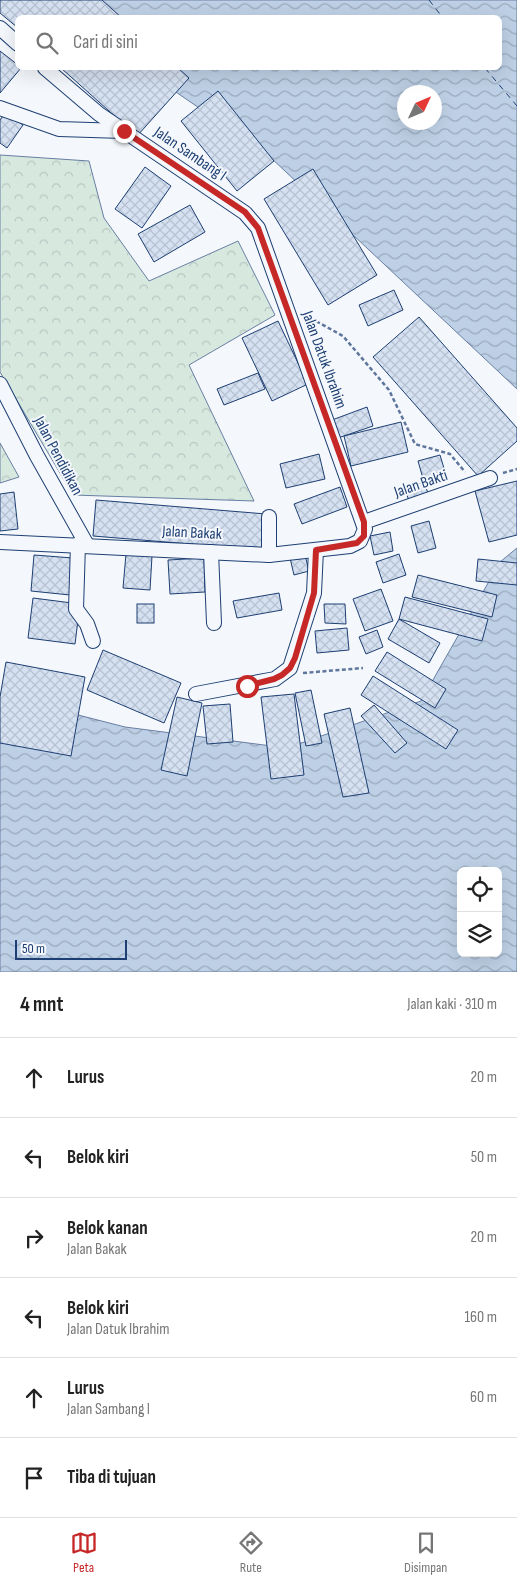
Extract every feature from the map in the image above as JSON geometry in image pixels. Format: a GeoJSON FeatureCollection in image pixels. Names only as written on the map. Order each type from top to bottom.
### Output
{"type":"FeatureCollection","features":[{"type":"Feature","properties":{"kind":"street"},"geometry":{"type":"LineString","coordinates":[[0,28],[15,41]]}},
{"type":"Feature","properties":{"kind":"street","name":"Jalan Sambang I"},"geometry":{"type":"LineString","coordinates":[[47,70],[99,114],[245,212]]}},
{"type":"Feature","properties":{"kind":"street"},"geometry":{"type":"LineString","coordinates":[[0,108],[59,129],[124,131]]}},
{"type":"Feature","properties":{"kind":"street","name":"Jalan Datuk Ibrahim"},"geometry":{"type":"LineString","coordinates":[[245,212],[258,228],[364,522]]}},
{"type":"Feature","properties":{"kind":"street","name":"Jalan Pendidikan"},"geometry":{"type":"LineString","coordinates":[[0,384],[82,544]]}},
{"type":"Feature","properties":{"kind":"street","name":"Jalan Bakti"},"geometry":{"type":"LineString","coordinates":[[364,522],[490,478]]}},
{"type":"Feature","properties":{"kind":"street"},"geometry":{"type":"LineString","coordinates":[[269,517],[269,555]]}},
{"type":"Feature","properties":{"kind":"street","name":"Jalan Bakak"},"geometry":{"type":"LineString","coordinates":[[0,542],[82,544],[269,555],[357,543],[364,536],[364,522]]}},
{"type":"Feature","properties":{"kind":"street"},"geometry":{"type":"LineString","coordinates":[[82,544],[76,609],[87,624],[93,640]]}},
{"type":"Feature","properties":{"kind":"street"},"geometry":{"type":"LineString","coordinates":[[196,694],[274,679],[290,668],[314,593],[316,550]]}},
{"type":"Feature","properties":{"kind":"street"},"geometry":{"type":"LineString","coordinates":[[211,552],[214,623]]}},
{"type":"Feature","properties":{"kind":"path"},"geometry":{"type":"LineString","coordinates":[[286,305],[343,336],[389,390],[415,444],[450,454],[475,483]]}},
{"type":"Feature","properties":{"kind":"path"},"geometry":{"type":"LineString","coordinates":[[298,673],[363,668]]}},
{"type":"Feature","properties":{"kind":"green space"},"geometry":{"type":"Polygon","coordinates":[[[0,155],[89,161],[104,218],[149,281],[238,241],[275,315],[189,365],[254,501],[73,495],[0,372],[0,155]]]}},
{"type":"Feature","properties":{"kind":"green space"},"geometry":{"type":"Polygon","coordinates":[[[0,443],[19,477],[0,483],[0,443]]]}},
{"type":"Feature","properties":{"kind":"water"},"geometry":{"type":"Polygon","coordinates":[[[45,0],[517,0],[517,389],[269,156],[144,70],[502,70],[502,15],[65,15],[45,0]]]}},
{"type":"Feature","properties":{"kind":"water"},"geometry":{"type":"Polygon","coordinates":[[[517,548],[517,972],[0,972],[0,695],[125,727],[287,748],[421,701],[500,562],[517,548]]]}},
{"type":"Feature","properties":{"kind":"building"},"geometry":{"type":"Polygon","coordinates":[[[0,0],[102,0],[119,15],[15,15],[15,26],[0,13],[0,0]]]}},
{"type":"Feature","properties":{"kind":"building"},"geometry":{"type":"Polygon","coordinates":[[[0,51],[15,63],[15,70],[19,70],[0,93],[0,51]]]}},
{"type":"Feature","properties":{"kind":"building"},"geometry":{"type":"Polygon","coordinates":[[[63,70],[180,70],[189,78],[137,136],[63,70]]]}},
{"type":"Feature","properties":{"kind":"building"},"geometry":{"type":"Polygon","coordinates":[[[218,91],[274,161],[237,191],[181,121],[218,91]]]}},
{"type":"Feature","properties":{"kind":"building"},"geometry":{"type":"Polygon","coordinates":[[[5,113],[23,125],[7,148],[0,143],[0,120],[5,113]]]}},
{"type":"Feature","properties":{"kind":"building"},"geometry":{"type":"Polygon","coordinates":[[[145,167],[171,186],[142,228],[115,209],[145,167]]]}},
{"type":"Feature","properties":{"kind":"building"},"geometry":{"type":"Polygon","coordinates":[[[313,169],[377,275],[328,305],[264,199],[313,169]]]}},
{"type":"Feature","properties":{"kind":"building"},"geometry":{"type":"Polygon","coordinates":[[[190,205],[205,232],[154,262],[138,234],[190,205]]]}},
{"type":"Feature","properties":{"kind":"building"},"geometry":{"type":"Polygon","coordinates":[[[394,290],[403,310],[368,326],[359,305],[394,290]]]}},
{"type":"Feature","properties":{"kind":"building"},"geometry":{"type":"Polygon","coordinates":[[[419,317],[517,428],[517,441],[478,476],[373,357],[419,317]]]}},
{"type":"Feature","properties":{"kind":"building"},"geometry":{"type":"Polygon","coordinates":[[[278,321],[308,384],[272,401],[242,338],[278,321]]]}},
{"type":"Feature","properties":{"kind":"building"},"geometry":{"type":"Polygon","coordinates":[[[258,373],[265,389],[224,405],[217,389],[258,373]]]}},
{"type":"Feature","properties":{"kind":"building"},"geometry":{"type":"Polygon","coordinates":[[[367,407],[373,426],[338,438],[332,420],[367,407]]]}},
{"type":"Feature","properties":{"kind":"building"},"geometry":{"type":"Polygon","coordinates":[[[401,422],[408,452],[351,466],[344,436],[401,422]]]}},
{"type":"Feature","properties":{"kind":"building"},"geometry":{"type":"Polygon","coordinates":[[[319,454],[325,479],[286,488],[280,464],[319,454]]]}},
{"type":"Feature","properties":{"kind":"building"},"geometry":{"type":"Polygon","coordinates":[[[440,455],[446,475],[424,482],[418,461],[440,455]]]}},
{"type":"Feature","properties":{"kind":"building"},"geometry":{"type":"Polygon","coordinates":[[[517,481],[517,535],[489,542],[475,491],[517,481]]]}},
{"type":"Feature","properties":{"kind":"building"},"geometry":{"type":"Polygon","coordinates":[[[424,482],[429,496],[410,504],[405,489],[424,482]]]}},
{"type":"Feature","properties":{"kind":"building"},"geometry":{"type":"Polygon","coordinates":[[[340,487],[347,507],[302,524],[294,504],[340,487]]]}},
{"type":"Feature","properties":{"kind":"building"},"geometry":{"type":"Polygon","coordinates":[[[14,492],[18,529],[0,531],[0,494],[14,492]]]}},
{"type":"Feature","properties":{"kind":"building"},"geometry":{"type":"Polygon","coordinates":[[[96,500],[266,514],[263,550],[93,536],[96,500]]]}},
{"type":"Feature","properties":{"kind":"building"},"geometry":{"type":"Polygon","coordinates":[[[429,521],[436,548],[418,553],[411,526],[429,521]]]}},
{"type":"Feature","properties":{"kind":"building"},"geometry":{"type":"Polygon","coordinates":[[[390,532],[393,551],[374,555],[370,536],[390,532]]]}},
{"type":"Feature","properties":{"kind":"building"},"geometry":{"type":"Polygon","coordinates":[[[126,554],[152,556],[150,590],[123,588],[126,554]]]}},
{"type":"Feature","properties":{"kind":"building"},"geometry":{"type":"Polygon","coordinates":[[[399,554],[406,575],[383,583],[376,562],[399,554]]]}},
{"type":"Feature","properties":{"kind":"building"},"geometry":{"type":"Polygon","coordinates":[[[34,555],[73,558],[70,595],[31,591],[34,555]]]}},
{"type":"Feature","properties":{"kind":"building"},"geometry":{"type":"Polygon","coordinates":[[[305,555],[309,571],[294,575],[290,558],[305,555]]]}},
{"type":"Feature","properties":{"kind":"building"},"geometry":{"type":"Polygon","coordinates":[[[204,558],[205,592],[170,594],[168,560],[204,558]]]}},
{"type":"Feature","properties":{"kind":"building"},"geometry":{"type":"Polygon","coordinates":[[[478,559],[517,563],[517,585],[476,581],[478,559]]]}},
{"type":"Feature","properties":{"kind":"building"},"geometry":{"type":"Polygon","coordinates":[[[418,575],[497,595],[492,617],[412,597],[418,575]]]}},
{"type":"Feature","properties":{"kind":"building"},"geometry":{"type":"Polygon","coordinates":[[[381,589],[393,621],[365,631],[353,599],[381,589]]]}},
{"type":"Feature","properties":{"kind":"building"},"geometry":{"type":"Polygon","coordinates":[[[279,593],[282,610],[237,618],[233,601],[279,593]]]}},
{"type":"Feature","properties":{"kind":"building"},"geometry":{"type":"Polygon","coordinates":[[[405,597],[488,619],[482,641],[399,619],[405,597]]]}},
{"type":"Feature","properties":{"kind":"building"},"geometry":{"type":"Polygon","coordinates":[[[33,598],[80,604],[75,644],[28,638],[33,598]]]}},
{"type":"Feature","properties":{"kind":"building"},"geometry":{"type":"Polygon","coordinates":[[[137,604],[154,604],[154,623],[137,623],[137,604]]]}},
{"type":"Feature","properties":{"kind":"building"},"geometry":{"type":"Polygon","coordinates":[[[324,604],[345,604],[346,624],[325,623],[324,604]]]}},
{"type":"Feature","properties":{"kind":"building"},"geometry":{"type":"Polygon","coordinates":[[[399,619],[440,643],[429,663],[388,639],[399,619]]]}},
{"type":"Feature","properties":{"kind":"building"},"geometry":{"type":"Polygon","coordinates":[[[347,628],[349,650],[317,653],[315,631],[347,628]]]}},
{"type":"Feature","properties":{"kind":"building"},"geometry":{"type":"Polygon","coordinates":[[[377,630],[383,647],[366,654],[359,637],[377,630]]]}},
{"type":"Feature","properties":{"kind":"building"},"geometry":{"type":"Polygon","coordinates":[[[103,650],[181,683],[164,723],[87,690],[103,650]]]}},
{"type":"Feature","properties":{"kind":"building"},"geometry":{"type":"Polygon","coordinates":[[[387,652],[446,689],[435,708],[375,671],[387,652]]]}},
{"type":"Feature","properties":{"kind":"building"},"geometry":{"type":"Polygon","coordinates":[[[6,662],[85,677],[71,756],[0,743],[0,697],[6,662]]]}},
{"type":"Feature","properties":{"kind":"building"},"geometry":{"type":"Polygon","coordinates":[[[373,676],[458,730],[446,749],[361,695],[373,676]]]}},
{"type":"Feature","properties":{"kind":"building"},"geometry":{"type":"Polygon","coordinates":[[[311,690],[322,743],[306,746],[295,693],[311,690]]]}},
{"type":"Feature","properties":{"kind":"building"},"geometry":{"type":"Polygon","coordinates":[[[294,694],[304,775],[271,779],[261,697],[294,694]]]}},
{"type":"Feature","properties":{"kind":"building"},"geometry":{"type":"Polygon","coordinates":[[[177,697],[202,703],[187,776],[161,770],[177,697]]]}},
{"type":"Feature","properties":{"kind":"building"},"geometry":{"type":"Polygon","coordinates":[[[230,704],[233,742],[207,744],[203,706],[230,704]]]}},
{"type":"Feature","properties":{"kind":"building"},"geometry":{"type":"Polygon","coordinates":[[[374,705],[407,743],[395,753],[361,716],[374,705]]]}},
{"type":"Feature","properties":{"kind":"building"},"geometry":{"type":"Polygon","coordinates":[[[350,708],[369,793],[343,797],[324,714],[350,708]]]}},
{"type":"Feature","properties":{"kind":"ferry route"},"geometry":{"type":"LineString","coordinates":[[429,0],[441,15]]}},
{"type":"Feature","properties":{"kind":"ferry route"},"geometry":{"type":"LineString","coordinates":[[487,70],[517,106]]}},
{"type":"Feature","properties":{"kind":"route"},"geometry":{"type":"LineString","coordinates":[[124,131],[245,212],[258,228],[364,522],[364,536],[357,543],[350,546],[316,550],[314,593],[295,658],[290,668],[274,679],[247,686]]}}]}
